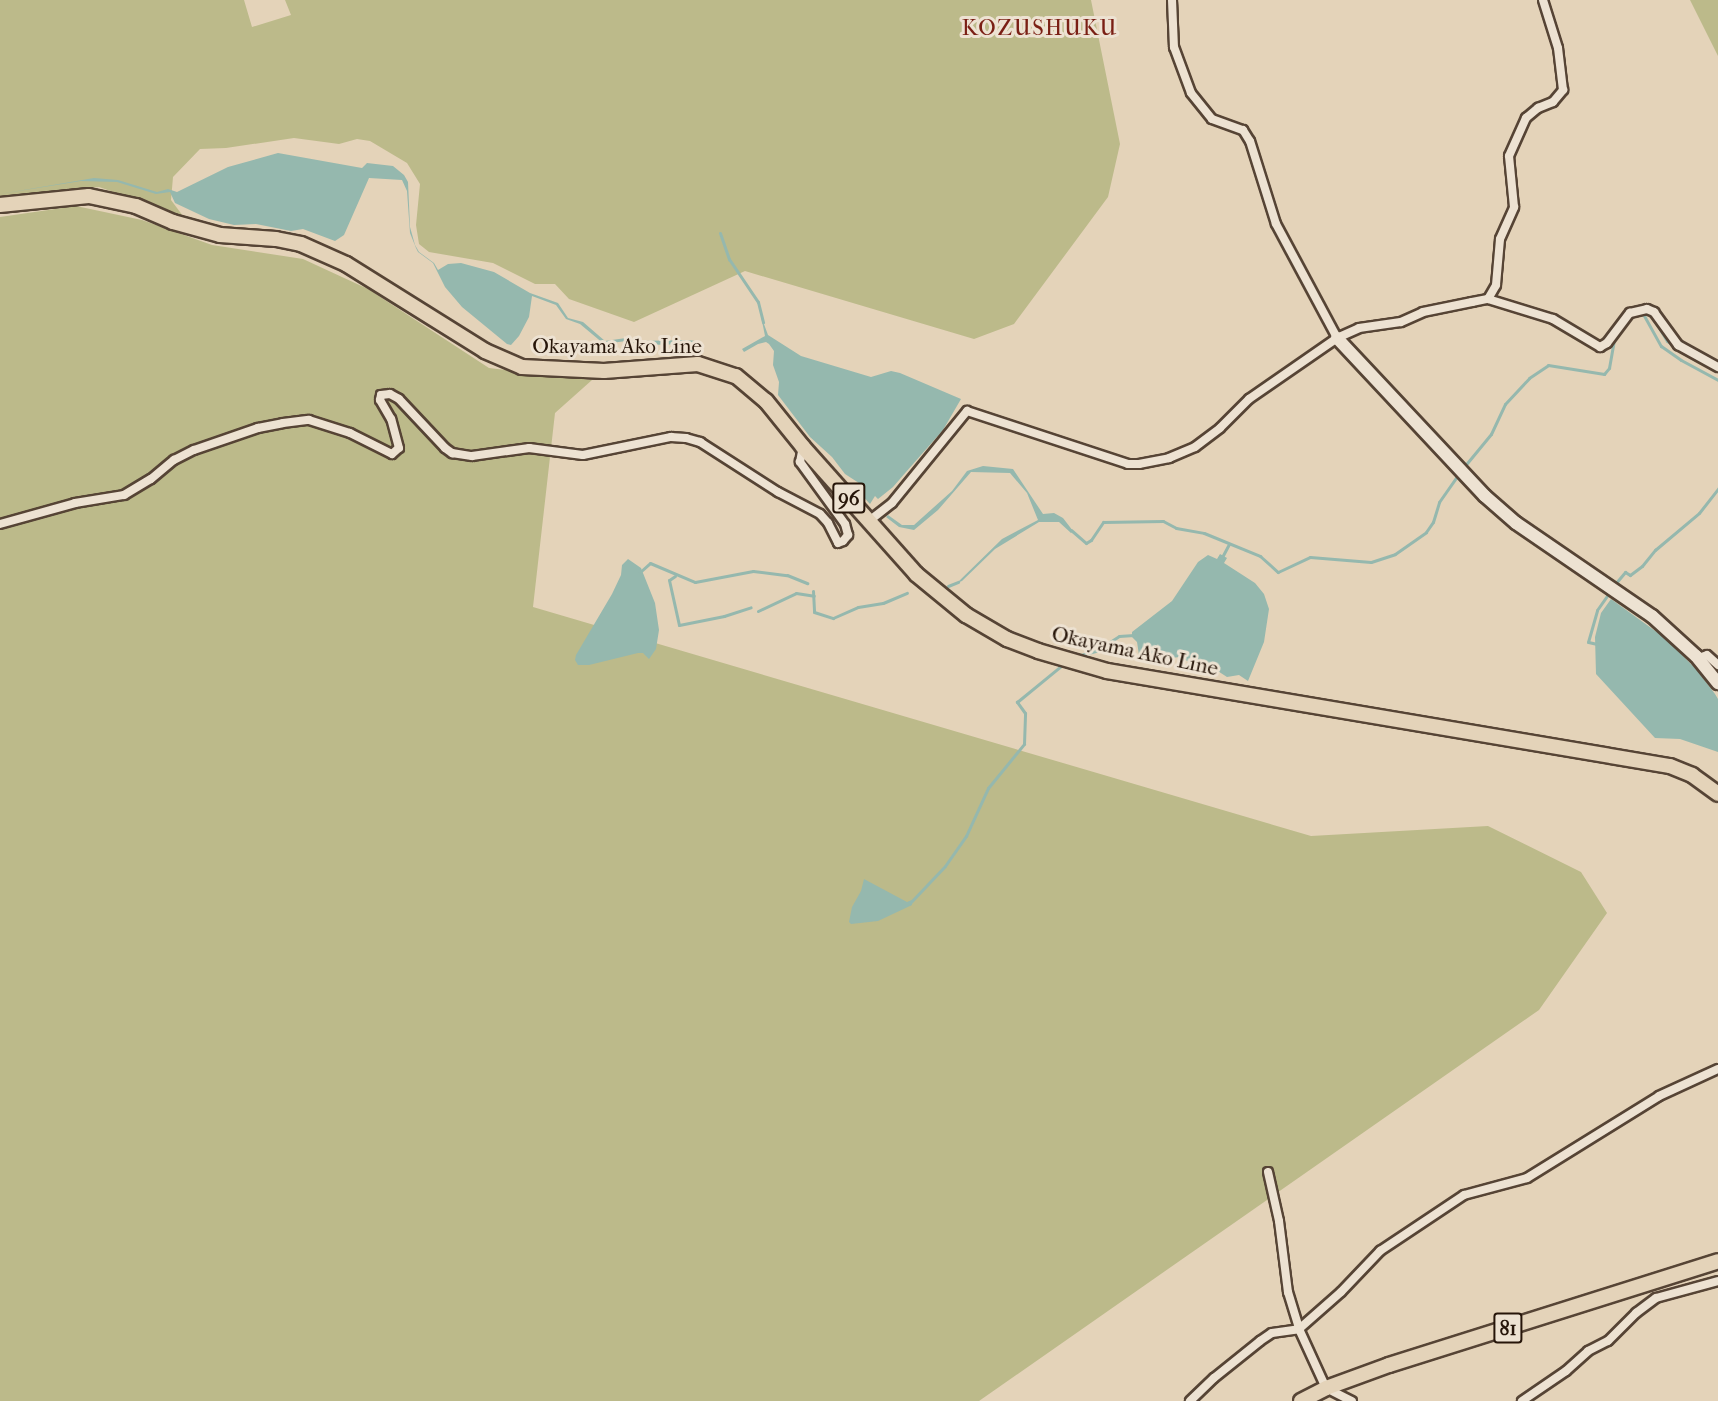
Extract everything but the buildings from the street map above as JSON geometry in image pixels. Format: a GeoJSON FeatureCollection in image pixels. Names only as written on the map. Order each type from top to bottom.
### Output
{"type":"FeatureCollection","features":[{"type":"Feature","properties":{"kind":"main road","name":"Okayama Ako Line"},"geometry":{"type":"LineString","coordinates":[[0,205],[88,196],[136,206],[173,222],[220,235],[276,239],[301,244],[346,264],[485,351],[522,367],[604,371],[698,364],[718,369],[752,386],[916,574],[966,615],[1007,639],[1038,651],[1107,671],[1670,766],[1692,775],[1718,794]]}},
{"type":"Feature","properties":{"kind":"main road","name":"81"},"geometry":{"type":"LineString","coordinates":[[1301,1401],[1326,1388],[1389,1365],[1718,1261]]}},
{"type":"Feature","properties":{"kind":"street"},"geometry":{"type":"LineString","coordinates":[[1172,0],[1174,47],[1191,93],[1212,119],[1244,130],[1250,141],[1276,224],[1337,338],[1461,471],[1516,523],[1652,616],[1698,658],[1718,683]]}},
{"type":"Feature","properties":{"kind":"street"},"geometry":{"type":"LineString","coordinates":[[1488,299],[1496,285],[1500,239],[1515,207],[1509,156],[1526,118],[1538,108],[1553,102],[1563,90],[1558,48],[1543,0]]}},
{"type":"Feature","properties":{"kind":"street"},"geometry":{"type":"LineString","coordinates":[[869,521],[892,503],[967,411],[1128,464],[1169,458],[1195,447],[1220,428],[1249,399],[1337,338],[1359,328],[1401,322],[1423,312],[1488,299],[1552,319],[1600,347],[1607,343],[1630,313],[1647,309],[1654,312],[1678,345],[1718,367]]}},
{"type":"Feature","properties":{"kind":"street"},"geometry":{"type":"LineString","coordinates":[[0,524],[75,503],[124,495],[151,479],[174,460],[194,450],[258,428],[283,423],[309,420],[350,433],[392,454],[399,448],[391,419],[380,400],[381,395],[390,394],[399,399],[452,453],[472,456],[529,448],[584,454],[671,437],[700,442],[778,492],[820,514],[828,523],[838,543],[848,535],[845,524],[800,462],[803,447]]}},
{"type":"Feature","properties":{"kind":"street"},"geometry":{"type":"LineString","coordinates":[[1698,658],[1707,655],[1718,665]]}},
{"type":"Feature","properties":{"kind":"street"},"geometry":{"type":"LineString","coordinates":[[1190,1401],[1214,1378],[1272,1333],[1299,1329],[1341,1292],[1380,1251],[1464,1195],[1527,1178],[1659,1096],[1718,1069]]}},
{"type":"Feature","properties":{"kind":"street"},"geometry":{"type":"LineString","coordinates":[[1268,1172],[1281,1230],[1288,1292],[1299,1329],[1326,1388],[1352,1401]]}},
{"type":"Feature","properties":{"kind":"street"},"geometry":{"type":"LineString","coordinates":[[1522,1401],[1566,1371],[1588,1351],[1608,1341],[1656,1298],[1718,1281]]}},
{"type":"Feature","properties":{"kind":"shaded area"},"geometry":{"type":"Polygon","coordinates":[[[0,0],[244,0],[252,27],[291,15],[285,0],[1091,0],[1120,144],[1108,197],[1014,324],[974,339],[745,271],[634,322],[569,299],[555,284],[535,284],[493,263],[429,252],[419,244],[416,225],[420,184],[407,163],[370,141],[357,139],[339,144],[294,138],[226,148],[200,149],[173,177],[171,200],[183,216],[99,187],[0,196],[0,0]]]}},
{"type":"Feature","properties":{"kind":"shaded area"},"geometry":{"type":"Polygon","coordinates":[[[1690,0],[1718,0],[1718,56],[1690,0]]]}},
{"type":"Feature","properties":{"kind":"shaded area"},"geometry":{"type":"Polygon","coordinates":[[[76,206],[142,220],[212,245],[303,259],[368,289],[489,368],[592,380],[555,413],[533,607],[1311,836],[1488,826],[1581,872],[1607,913],[1539,1010],[979,1401],[0,1401],[0,217],[76,206]]]}},
{"type":"Feature","properties":{"kind":"water"},"geometry":{"type":"Polygon","coordinates":[[[278,153],[362,168],[367,163],[393,166],[404,175],[408,182],[410,227],[415,245],[419,252],[434,263],[438,270],[448,264],[461,263],[494,272],[530,293],[558,303],[568,318],[583,322],[605,341],[626,338],[639,341],[697,341],[697,344],[642,345],[626,341],[604,344],[580,324],[566,319],[556,305],[532,296],[529,317],[519,336],[511,345],[507,344],[462,307],[445,287],[433,263],[418,252],[416,248],[410,233],[407,191],[402,180],[369,178],[344,235],[335,241],[303,229],[291,231],[256,224],[234,225],[209,219],[175,203],[170,192],[156,194],[117,182],[81,181],[0,194],[94,178],[118,180],[157,192],[168,189],[177,192],[228,167],[278,153]]]}},
{"type":"Feature","properties":{"kind":"water"},"geometry":{"type":"Polygon","coordinates":[[[761,316],[768,335],[801,356],[871,377],[891,371],[900,373],[961,399],[943,430],[893,487],[878,499],[875,496],[870,504],[857,490],[862,485],[845,474],[832,457],[810,437],[778,395],[779,382],[773,365],[774,351],[769,344],[766,342],[758,344],[744,352],[742,349],[765,336],[761,316]]]}},
{"type":"Feature","properties":{"kind":"water"},"geometry":{"type":"Polygon","coordinates":[[[983,466],[1013,469],[1043,514],[1054,513],[1063,518],[1073,531],[1071,533],[1059,522],[1039,522],[995,549],[962,581],[957,583],[1002,539],[1038,520],[1027,493],[1010,473],[971,472],[938,510],[914,530],[899,527],[886,517],[888,515],[902,525],[914,525],[952,491],[967,471],[983,466]]]}},
{"type":"Feature","properties":{"kind":"water"},"geometry":{"type":"Polygon","coordinates":[[[1220,554],[1227,558],[1224,563],[1255,583],[1264,594],[1269,609],[1264,642],[1248,681],[1239,675],[1227,677],[1210,666],[1189,662],[1180,657],[1162,659],[1139,655],[1137,642],[1132,637],[1132,632],[1172,601],[1198,562],[1208,555],[1217,559],[1220,554]]]}},
{"type":"Feature","properties":{"kind":"water"},"geometry":{"type":"Polygon","coordinates":[[[628,559],[641,568],[655,603],[659,630],[656,649],[649,659],[643,653],[638,653],[589,665],[578,665],[575,660],[576,655],[612,594],[621,575],[622,565],[628,559]]]}},
{"type":"Feature","properties":{"kind":"water"},"geometry":{"type":"Polygon","coordinates":[[[1611,599],[1665,638],[1696,669],[1715,694],[1718,699],[1718,752],[1680,739],[1655,738],[1596,674],[1595,637],[1601,613],[1611,599]]]}},
{"type":"Feature","properties":{"kind":"water"},"geometry":{"type":"Polygon","coordinates":[[[864,879],[907,902],[912,900],[912,905],[878,921],[851,924],[849,922],[852,907],[861,891],[864,879]]]}},
{"type":"Feature","properties":{"kind":"waterway"},"geometry":{"type":"LineString","coordinates":[[720,233],[729,259],[758,302],[763,322]]}},
{"type":"Feature","properties":{"kind":"waterway"},"geometry":{"type":"LineString","coordinates":[[1642,312],[1661,346],[1718,380]]}},
{"type":"Feature","properties":{"kind":"waterway"},"geometry":{"type":"LineString","coordinates":[[1655,321],[1667,341],[1700,362]]}},
{"type":"Feature","properties":{"kind":"waterway"},"geometry":{"type":"LineString","coordinates":[[1463,468],[1491,434],[1505,404],[1529,378],[1548,365],[1604,374],[1609,368],[1614,340]]}},
{"type":"Feature","properties":{"kind":"waterway"},"geometry":{"type":"LineString","coordinates":[[1071,530],[1086,543],[1091,540],[1103,522],[1163,521],[1176,528],[1204,533],[1260,556],[1278,572],[1310,557],[1371,562],[1395,554],[1426,532],[1433,522],[1439,502],[1459,473]]}},
{"type":"Feature","properties":{"kind":"waterway"},"geometry":{"type":"LineString","coordinates":[[1615,584],[1625,572],[1630,575],[1642,566],[1655,550],[1699,513],[1718,489]]}},
{"type":"Feature","properties":{"kind":"waterway"},"geometry":{"type":"LineString","coordinates":[[1221,559],[1229,544]]}},
{"type":"Feature","properties":{"kind":"waterway"},"geometry":{"type":"LineString","coordinates":[[640,572],[650,563],[695,582],[753,571],[787,575],[807,583]]}},
{"type":"Feature","properties":{"kind":"waterway"},"geometry":{"type":"LineString","coordinates":[[675,576],[669,580],[679,625],[724,616],[751,607]]}},
{"type":"Feature","properties":{"kind":"waterway"},"geometry":{"type":"LineString","coordinates":[[948,586],[958,582]]}},
{"type":"Feature","properties":{"kind":"waterway"},"geometry":{"type":"LineString","coordinates":[[813,591],[814,612],[833,618],[858,607],[883,603],[907,593]]}},
{"type":"Feature","properties":{"kind":"waterway"},"geometry":{"type":"LineString","coordinates":[[758,611],[796,593],[814,596]]}},
{"type":"Feature","properties":{"kind":"waterway"},"geometry":{"type":"LineString","coordinates":[[1597,644],[1588,642],[1597,610],[1609,593]]}},
{"type":"Feature","properties":{"kind":"waterway"},"geometry":{"type":"LineString","coordinates":[[1077,656],[1096,651],[1119,636],[1134,635]]}},
{"type":"Feature","properties":{"kind":"waterway"},"geometry":{"type":"LineString","coordinates":[[909,904],[945,866],[966,836],[988,788],[1024,744],[1025,713],[1017,702],[1061,666]]}},
{"type":"Feature","properties":{"kind":"district","name":"KOZUSHUKU"},"geometry":{"type":"Point","coordinates":[1040,29]}}]}
